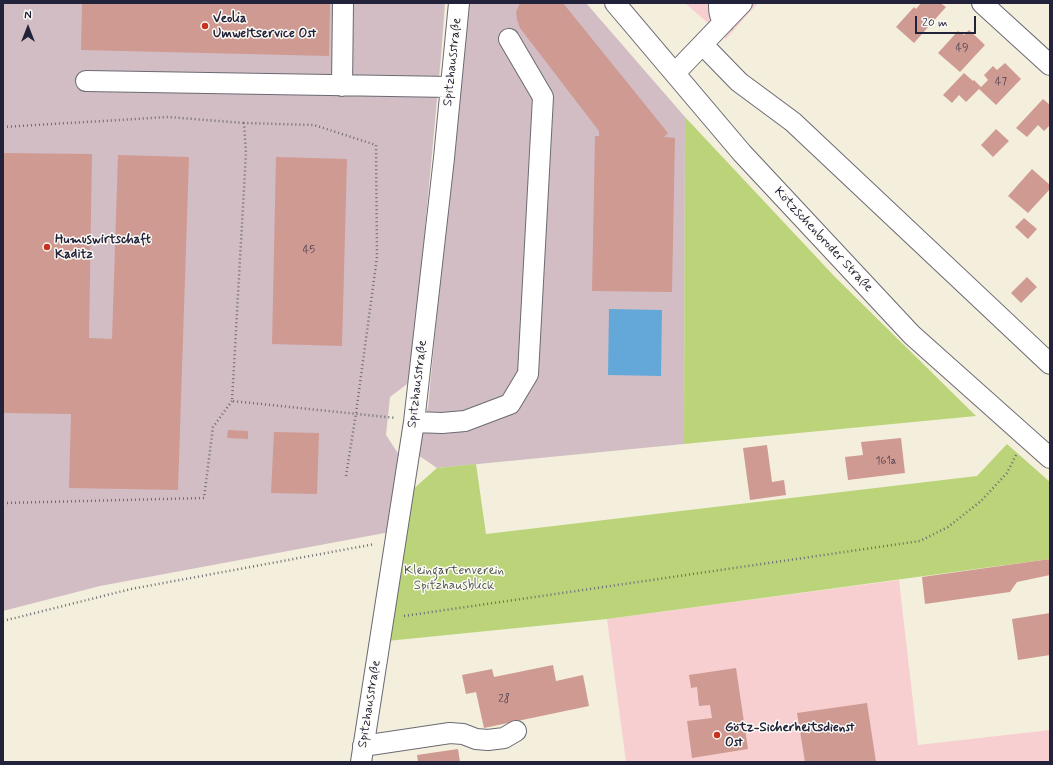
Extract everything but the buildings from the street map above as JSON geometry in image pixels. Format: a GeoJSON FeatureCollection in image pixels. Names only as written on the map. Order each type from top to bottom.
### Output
{"type":"FeatureCollection","features":[{"type":"Feature","properties":{"kind":"street"},"geometry":{"type":"LineString","coordinates":[[342,86],[343,3]]}},
{"type":"Feature","properties":{"kind":"street","name":"Spitzhausstraße"},"geometry":{"type":"LineString","coordinates":[[362,754],[414,422],[444,158],[459,3]]}},
{"type":"Feature","properties":{"kind":"street","name":"Kötzschenbroder Straße"},"geometry":{"type":"LineString","coordinates":[[615,3],[742,153],[912,335],[1050,458]]}},
{"type":"Feature","properties":{"kind":"street"},"geometry":{"type":"LineString","coordinates":[[719,3],[718,12],[720,18],[724,22]]}},
{"type":"Feature","properties":{"kind":"street"},"geometry":{"type":"LineString","coordinates":[[675,73],[742,3]]}},
{"type":"Feature","properties":{"kind":"street"},"geometry":{"type":"LineString","coordinates":[[982,3],[1050,65]]}},
{"type":"Feature","properties":{"kind":"street"},"geometry":{"type":"LineString","coordinates":[[414,422],[442,423],[465,421],[510,404],[528,374],[544,97],[509,39]]}},
{"type":"Feature","properties":{"kind":"street"},"geometry":{"type":"LineString","coordinates":[[703,45],[738,82],[794,122],[1050,364]]}},
{"type":"Feature","properties":{"kind":"street"},"geometry":{"type":"LineString","coordinates":[[86,81],[451,87]]}},
{"type":"Feature","properties":{"kind":"street"},"geometry":{"type":"LineString","coordinates":[[362,754],[450,733],[488,740],[504,738],[516,731]]}},
{"type":"Feature","properties":{"kind":"path"},"geometry":{"type":"LineString","coordinates":[[3,127],[168,117],[244,123],[314,125],[376,145],[377,257],[346,476]]}},
{"type":"Feature","properties":{"kind":"path"},"geometry":{"type":"LineString","coordinates":[[3,503],[204,498],[212,427],[232,401],[246,153],[244,123]]}},
{"type":"Feature","properties":{"kind":"path"},"geometry":{"type":"LineString","coordinates":[[232,401],[388,416],[414,422]]}},
{"type":"Feature","properties":{"kind":"path"},"geometry":{"type":"LineString","coordinates":[[384,615],[395,617],[920,541],[948,526],[981,501],[1007,473],[1026,437]]}},
{"type":"Feature","properties":{"kind":"path"},"geometry":{"type":"LineString","coordinates":[[3,621],[131,589],[395,540]]}},
{"type":"Feature","properties":{"kind":"shaded area"},"geometry":{"type":"Polygon","coordinates":[[[3,3],[445,3],[411,381],[390,397],[386,435],[401,458],[390,532],[100,586],[3,611],[3,3]]]}},
{"type":"Feature","properties":{"kind":"shaded area"},"geometry":{"type":"Polygon","coordinates":[[[467,3],[586,3],[685,117],[684,444],[437,468],[418,455],[428,407],[467,3]]]}},
{"type":"Feature","properties":{"kind":"shaded area"},"geometry":{"type":"Polygon","coordinates":[[[685,3],[758,3],[726,39],[685,3]]]}},
{"type":"Feature","properties":{"kind":"shaded area"},"geometry":{"type":"Polygon","coordinates":[[[899,580],[918,745],[1050,730],[1050,762],[626,762],[607,619],[899,580]]]}},
{"type":"Feature","properties":{"kind":"green space"},"geometry":{"type":"Polygon","coordinates":[[[685,117],[836,278],[976,416],[684,444],[685,117]]]}},
{"type":"Feature","properties":{"kind":"green space","name":"Kleingartenverein Spitzhausblick"},"geometry":{"type":"Polygon","coordinates":[[[1007,444],[1050,482],[1050,559],[607,619],[387,641],[410,492],[437,468],[476,464],[486,534],[977,476],[1007,444]]]}},
{"type":"Feature","properties":{"kind":"water"},"geometry":{"type":"Polygon","coordinates":[[[609,309],[662,310],[661,376],[608,375],[609,309]]]}},
{"type":"Feature","properties":{"kind":"place","name":"Veolia Umweltservice Ost"},"geometry":{"type":"Point","coordinates":[205,26]}},
{"type":"Feature","properties":{"kind":"place","name":"Humuswirtschaft Kaditz"},"geometry":{"type":"Point","coordinates":[47,247]}},
{"type":"Feature","properties":{"kind":"place","name":"Götz-Sicherheitsdienst Ost"},"geometry":{"type":"Point","coordinates":[717,735]}}]}
